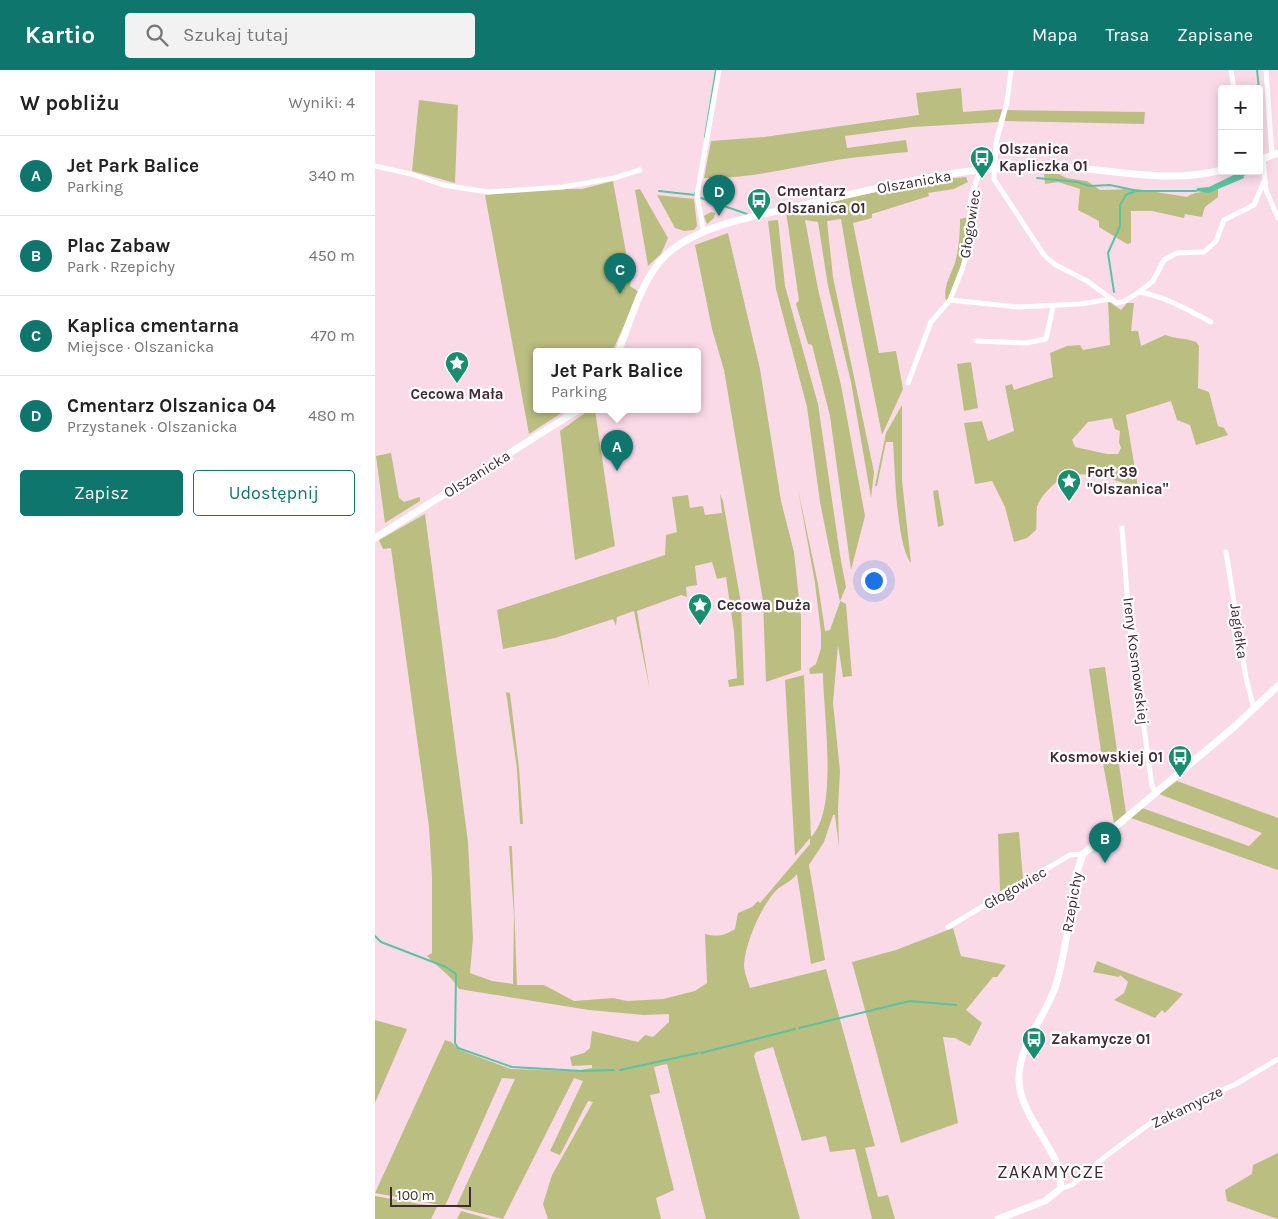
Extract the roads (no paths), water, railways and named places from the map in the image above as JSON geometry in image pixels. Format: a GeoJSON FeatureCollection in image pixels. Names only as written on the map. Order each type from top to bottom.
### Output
{"type":"FeatureCollection","features":[{"type":"Feature","properties":{"kind":"street"},"geometry":{"type":"LineString","coordinates":[[704,233],[697,194],[719,70]]}},
{"type":"Feature","properties":{"kind":"street"},"geometry":{"type":"LineString","coordinates":[[1011,70],[1007,102],[995,143],[994,179],[1044,255],[1054,264],[1087,281],[1117,302],[1125,301],[1153,281],[1161,263],[1170,256],[1177,253],[1197,254],[1204,252],[1216,241],[1225,220],[1235,213],[1253,207],[1264,181]]}},
{"type":"Feature","properties":{"kind":"street"},"geometry":{"type":"LineString","coordinates":[[1231,70],[1233,85]]}},
{"type":"Feature","properties":{"kind":"street"},"geometry":{"type":"LineString","coordinates":[[1263,158],[1275,154],[1266,70]]}},
{"type":"Feature","properties":{"kind":"street"},"geometry":{"type":"LineString","coordinates":[[375,166],[411,174],[443,185],[488,192],[571,186],[641,170]]}},
{"type":"Feature","properties":{"kind":"street","name":"Olszanicka"},"geometry":{"type":"LineString","coordinates":[[619,348],[643,290],[657,266],[674,248],[704,233],[740,221],[883,186],[993,169],[1064,166],[1161,178],[1218,171]]}},
{"type":"Feature","properties":{"kind":"street","name":"Głogowiec"},"geometry":{"type":"LineString","coordinates":[[908,383],[931,322],[950,300],[969,243],[971,196],[980,171]]}},
{"type":"Feature","properties":{"kind":"street"},"geometry":{"type":"LineString","coordinates":[[1263,174],[1278,218]]}},
{"type":"Feature","properties":{"kind":"street"},"geometry":{"type":"LineString","coordinates":[[1139,292],[1158,296],[1211,322]]}},
{"type":"Feature","properties":{"kind":"street"},"geometry":{"type":"LineString","coordinates":[[950,300],[1019,307],[1053,307],[1112,299]]}},
{"type":"Feature","properties":{"kind":"street"},"geometry":{"type":"LineString","coordinates":[[976,342],[1026,343],[1046,340],[1053,307]]}},
{"type":"Feature","properties":{"kind":"street","name":"Olszanicka"},"geometry":{"type":"LineString","coordinates":[[375,538],[573,413]]}},
{"type":"Feature","properties":{"kind":"street","name":"Ireny Kosmowskiej"},"geometry":{"type":"LineString","coordinates":[[1121,528],[1135,661],[1152,786],[1156,793]]}},
{"type":"Feature","properties":{"kind":"street","name":"Jagiełka"},"geometry":{"type":"LineString","coordinates":[[1226,552],[1246,678],[1254,709]]}},
{"type":"Feature","properties":{"kind":"street","name":"Rzepichy"},"geometry":{"type":"LineString","coordinates":[[1060,1189],[1058,1168],[1024,1106],[1019,1076],[1026,1047],[1051,996],[1060,970],[1077,869],[1083,854],[1254,709],[1278,686]]}},
{"type":"Feature","properties":{"kind":"street","name":"Głogowiec"},"geometry":{"type":"LineString","coordinates":[[948,927],[1063,859],[1073,854],[1083,854]]}},
{"type":"Feature","properties":{"kind":"street","name":"Zakamycze"},"geometry":{"type":"LineString","coordinates":[[998,1219],[1045,1201],[1060,1189],[1072,1185],[1106,1156],[1156,1119],[1236,1084],[1278,1059]]}},
{"type":"Feature","properties":{"kind":"waterway"},"geometry":{"type":"LineString","coordinates":[[705,137],[716,70]]}},
{"type":"Feature","properties":{"kind":"waterway"},"geometry":{"type":"LineString","coordinates":[[1257,70],[1259,85]]}},
{"type":"Feature","properties":{"kind":"waterway"},"geometry":{"type":"LineString","coordinates":[[1037,178],[1077,182],[1090,186],[1110,185],[1138,191],[1196,191]]}},
{"type":"Feature","properties":{"kind":"waterway"},"geometry":{"type":"LineString","coordinates":[[659,191],[695,195],[695,193]]}},
{"type":"Feature","properties":{"kind":"waterway"},"geometry":{"type":"LineString","coordinates":[[1114,292],[1108,253],[1120,226],[1120,205],[1126,195],[1136,191]]}},
{"type":"Feature","properties":{"kind":"waterway"},"geometry":{"type":"LineString","coordinates":[[701,198],[747,214]]}},
{"type":"Feature","properties":{"kind":"waterway"},"geometry":{"type":"LineString","coordinates":[[375,936],[381,942],[446,967],[456,974],[455,1043],[458,1048],[512,1067],[582,1071],[614,1070]]}},
{"type":"Feature","properties":{"kind":"waterway"},"geometry":{"type":"LineString","coordinates":[[799,1028],[910,1001],[956,1005]]}},
{"type":"Feature","properties":{"kind":"waterway"},"geometry":{"type":"LineString","coordinates":[[701,1053],[795,1029]]}},
{"type":"Feature","properties":{"kind":"waterway"},"geometry":{"type":"LineString","coordinates":[[620,1070],[698,1053]]}},
{"type":"Feature","properties":{"kind":"place","name":"Olszanica Kapliczka 01"},"geometry":{"type":"Point","coordinates":[982,179]}},
{"type":"Feature","properties":{"kind":"place","name":"Cmentarz Olszanica 04"},"geometry":{"type":"Point","coordinates":[719,216]}},
{"type":"Feature","properties":{"kind":"place","name":"Cmentarz Olszanica 01"},"geometry":{"type":"Point","coordinates":[759,221]}},
{"type":"Feature","properties":{"kind":"place","name":"Kaplica cmentarna"},"geometry":{"type":"Point","coordinates":[620,294]}},
{"type":"Feature","properties":{"kind":"place","name":"Cecowa Mała"},"geometry":{"type":"Point","coordinates":[457,384]}},
{"type":"Feature","properties":{"kind":"place","name":"Jet Park Balice"},"geometry":{"type":"Point","coordinates":[617,471]}},
{"type":"Feature","properties":{"kind":"place","name":"Fort 39 \"Olszanica\""},"geometry":{"type":"Point","coordinates":[1069,502]}},
{"type":"Feature","properties":{"kind":"place","name":"Cecowa Duża"},"geometry":{"type":"Point","coordinates":[700,626]}},
{"type":"Feature","properties":{"kind":"place","name":"Kosmowskiej 01"},"geometry":{"type":"Point","coordinates":[1180,778]}},
{"type":"Feature","properties":{"kind":"place","name":"Plac Zabaw"},"geometry":{"type":"Point","coordinates":[1105,863]}},
{"type":"Feature","properties":{"kind":"place","name":"Zakamycze 01"},"geometry":{"type":"Point","coordinates":[1034,1060]}},
{"type":"Feature","properties":{"kind":"district","name":"ZAKAMYCZE"},"geometry":{"type":"Point","coordinates":[1051,1172]}}]}
